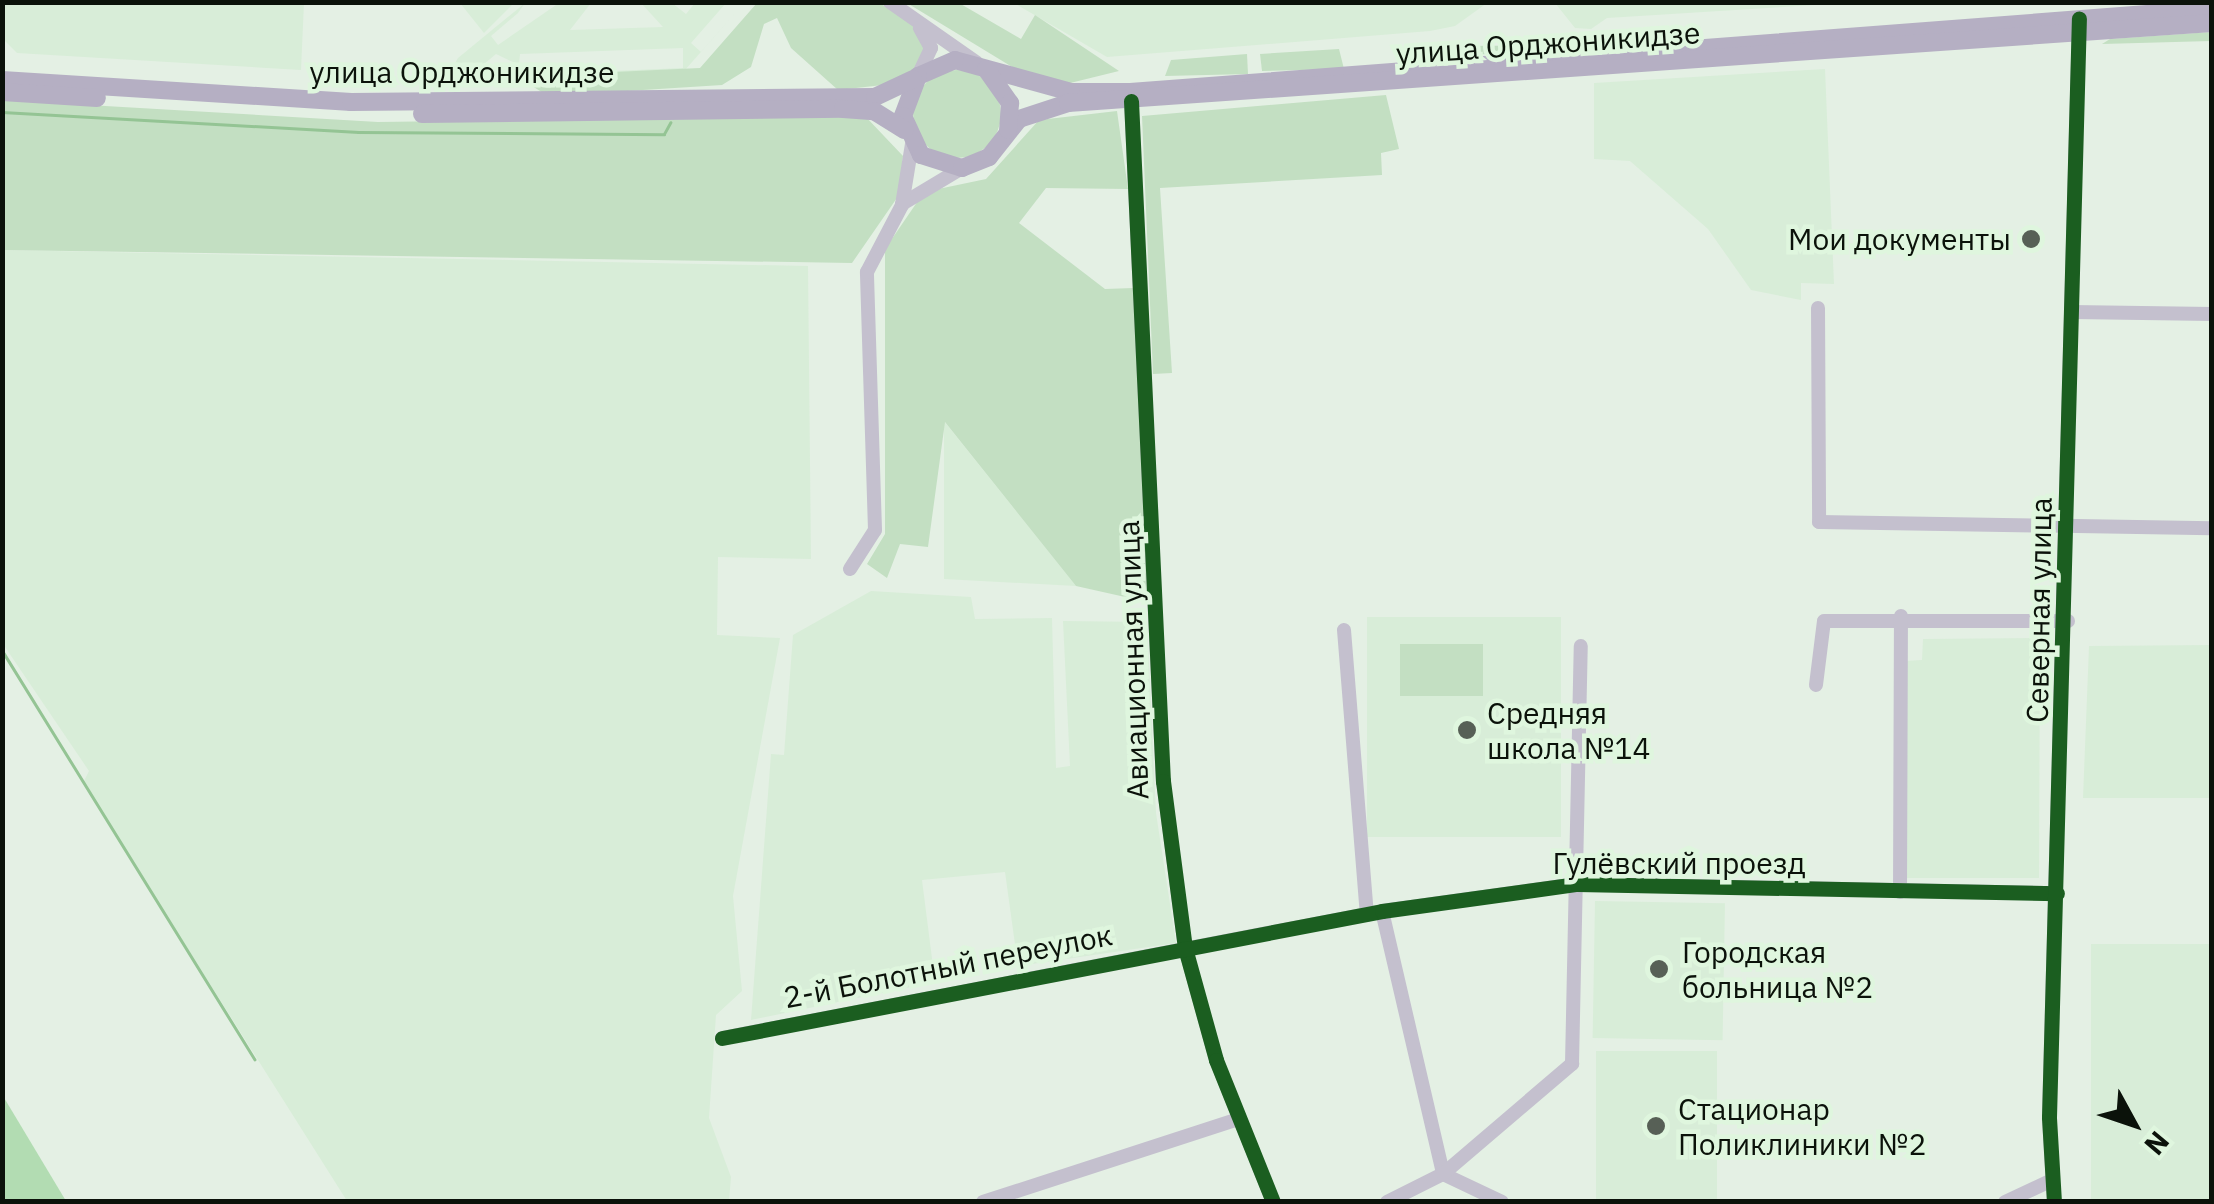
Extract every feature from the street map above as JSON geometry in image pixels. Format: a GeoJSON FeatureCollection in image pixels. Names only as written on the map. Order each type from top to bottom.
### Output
{"type":"FeatureCollection","features":[{"type":"Feature","properties":{"kind":"main road","name":"улица Орджоникидзе"},"geometry":{"type":"LineString","coordinates":[[1069,98],[1130,101],[2079,25],[2212,10]]}},
{"type":"Feature","properties":{"kind":"main road","name":"улица Орджоникидзе"},"geometry":{"type":"LineString","coordinates":[[1069,98],[2079,25],[2212,23]]}},
{"type":"Feature","properties":{"kind":"main road"},"geometry":{"type":"LineString","coordinates":[[942,62],[982,66],[1069,98],[1018,119],[989,157],[962,168],[933,162],[908,137],[904,102],[918,76],[942,62]]}},
{"type":"Feature","properties":{"kind":"main road"},"geometry":{"type":"LineString","coordinates":[[982,66],[1010,103],[1006,134]]}},
{"type":"Feature","properties":{"kind":"main road","name":"улица Орджоникидзе"},"geometry":{"type":"LineString","coordinates":[[2,80],[371,102],[875,96],[918,76]]}},
{"type":"Feature","properties":{"kind":"main road","name":"улица Орджоникидзе"},"geometry":{"type":"LineString","coordinates":[[2,92],[352,114],[843,109],[874,111],[908,137]]}},
{"type":"Feature","properties":{"kind":"street"},"geometry":{"type":"LineString","coordinates":[[890,2],[982,66]]}},
{"type":"Feature","properties":{"kind":"street"},"geometry":{"type":"LineString","coordinates":[[890,2],[929,37],[918,76]]}},
{"type":"Feature","properties":{"kind":"street","name":"Северная улица"},"geometry":{"type":"LineString","coordinates":[[2054,1202],[2050,1181],[2068,621],[2079,25]]}},
{"type":"Feature","properties":{"kind":"street","name":"Авиационная улица"},"geometry":{"type":"LineString","coordinates":[[1130,101],[1164,781],[1185,948],[1239,1119],[1273,1202]]}},
{"type":"Feature","properties":{"kind":"street"},"geometry":{"type":"LineString","coordinates":[[850,569],[874,530],[867,272],[902,205],[908,137]]}},
{"type":"Feature","properties":{"kind":"street"},"geometry":{"type":"LineString","coordinates":[[902,205],[962,168]]}},
{"type":"Feature","properties":{"kind":"street"},"geometry":{"type":"LineString","coordinates":[[1818,308],[1818,522],[2212,528]]}},
{"type":"Feature","properties":{"kind":"street"},"geometry":{"type":"LineString","coordinates":[[2072,312],[2212,314]]}},
{"type":"Feature","properties":{"kind":"street"},"geometry":{"type":"LineString","coordinates":[[1816,684],[1824,621],[1901,616],[2068,621]]}},
{"type":"Feature","properties":{"kind":"street"},"geometry":{"type":"LineString","coordinates":[[1900,892],[1901,616]]}},
{"type":"Feature","properties":{"kind":"street"},"geometry":{"type":"LineString","coordinates":[[1344,630],[1375,913],[1443,1174]]}},
{"type":"Feature","properties":{"kind":"street"},"geometry":{"type":"LineString","coordinates":[[1387,1202],[1443,1174],[1572,1064],[1581,646]]}},
{"type":"Feature","properties":{"kind":"street","name":"Гулёвский проезд"},"geometry":{"type":"LineString","coordinates":[[1185,948],[1375,913],[1576,884],[2058,893]]}},
{"type":"Feature","properties":{"kind":"street","name":"2-й Болотный переулок"},"geometry":{"type":"LineString","coordinates":[[722,1038],[1185,948]]}},
{"type":"Feature","properties":{"kind":"street"},"geometry":{"type":"LineString","coordinates":[[983,1202],[1239,1119]]}},
{"type":"Feature","properties":{"kind":"street"},"geometry":{"type":"LineString","coordinates":[[1443,1174],[1502,1202]]}},
{"type":"Feature","properties":{"kind":"street"},"geometry":{"type":"LineString","coordinates":[[2005,1202],[2050,1181]]}},
{"type":"Feature","properties":{"kind":"shaded area"},"geometry":{"type":"Polygon","coordinates":[[[2,3],[304,3],[301,70],[17,53],[5,41],[2,3]]]}},
{"type":"Feature","properties":{"kind":"shaded area"},"geometry":{"type":"Polygon","coordinates":[[[460,3],[514,3],[484,33],[460,3]]]}},
{"type":"Feature","properties":{"kind":"shaded area"},"geometry":{"type":"Polygon","coordinates":[[[525,3],[491,36],[498,45],[559,3],[591,3],[570,30],[663,27],[641,3],[672,3],[686,14],[695,3],[726,3],[691,43],[701,52],[685,70],[518,76],[517,64],[496,54],[471,75],[446,79],[458,58],[525,3]],[[683,48],[520,54],[518,75],[683,68],[683,48]]]}},
{"type":"Feature","properties":{"kind":"shaded area"},"geometry":{"type":"Polygon","coordinates":[[[757,3],[880,3],[920,30],[925,53],[912,72],[883,85],[838,90],[791,48],[777,18],[764,24],[751,67],[722,85],[548,96],[529,84],[529,76],[700,68],[757,3]]]}},
{"type":"Feature","properties":{"kind":"shaded area"},"geometry":{"type":"Polygon","coordinates":[[[907,3],[959,3],[1021,39],[1035,15],[1119,71],[1062,85],[1027,76],[907,3]]]}},
{"type":"Feature","properties":{"kind":"shaded area"},"geometry":{"type":"Polygon","coordinates":[[[1014,3],[1487,3],[1455,26],[1430,31],[1107,57],[1014,3]]]}},
{"type":"Feature","properties":{"kind":"shaded area"},"geometry":{"type":"Polygon","coordinates":[[[1555,3],[1846,3],[1607,18],[1591,29],[1575,28],[1555,3]]]}},
{"type":"Feature","properties":{"kind":"shaded area"},"geometry":{"type":"Polygon","coordinates":[[[2211,32],[2211,41],[2102,44],[2110,39],[2211,32]]]}},
{"type":"Feature","properties":{"kind":"shaded area"},"geometry":{"type":"Polygon","coordinates":[[[1567,45],[1530,53],[1456,55],[1462,46],[1567,45]]]}},
{"type":"Feature","properties":{"kind":"shaded area"},"geometry":{"type":"Polygon","coordinates":[[[1339,49],[1344,69],[1262,71],[1260,54],[1339,49]]]}},
{"type":"Feature","properties":{"kind":"shaded area"},"geometry":{"type":"Polygon","coordinates":[[[1247,54],[1248,74],[1165,76],[1171,60],[1247,54]]]}},
{"type":"Feature","properties":{"kind":"shaded area"},"geometry":{"type":"Polygon","coordinates":[[[1825,69],[1834,284],[1801,283],[1801,300],[1751,290],[1708,229],[1630,161],[1594,159],[1594,83],[1825,69]]]}},
{"type":"Feature","properties":{"kind":"shaded area"},"geometry":{"type":"Polygon","coordinates":[[[957,70],[988,83],[1001,114],[988,145],[957,158],[926,145],[913,114],[926,83],[957,70]]]}},
{"type":"Feature","properties":{"kind":"shaded area"},"geometry":{"type":"Polygon","coordinates":[[[1386,95],[1399,149],[1381,153],[1382,175],[1160,188],[1172,373],[1153,374],[1142,116],[1386,95]]]}},
{"type":"Feature","properties":{"kind":"shaded area"},"geometry":{"type":"Polygon","coordinates":[[[2,100],[378,122],[865,116],[903,156],[899,195],[852,263],[3,250],[2,100]]]}},
{"type":"Feature","properties":{"kind":"shaded area"},"geometry":{"type":"Polygon","coordinates":[[[1117,111],[1128,189],[1046,188],[1019,223],[1105,289],[1133,288],[1153,588],[1143,601],[1076,586],[945,422],[928,547],[900,544],[887,578],[867,564],[885,534],[885,249],[924,192],[986,179],[1039,120],[1117,111]]]}},
{"type":"Feature","properties":{"kind":"shaded area"},"geometry":{"type":"Polygon","coordinates":[[[2,250],[808,266],[811,559],[718,557],[717,635],[780,638],[733,896],[742,991],[716,1015],[709,1118],[731,1177],[729,1201],[347,1201],[83,783],[89,771],[3,644],[2,250]]]}},
{"type":"Feature","properties":{"kind":"shaded area"},"geometry":{"type":"Polygon","coordinates":[[[944,421],[1076,586],[944,579],[944,421]]]}},
{"type":"Feature","properties":{"kind":"shaded area"},"geometry":{"type":"Polygon","coordinates":[[[871,591],[971,597],[975,619],[1052,618],[1056,768],[1070,766],[1063,621],[1147,622],[1156,813],[1176,943],[1018,966],[1005,872],[922,880],[935,982],[751,1020],[771,754],[784,755],[793,635],[871,591]]]}},
{"type":"Feature","properties":{"kind":"shaded area","name":"Средняя школа №14"},"geometry":{"type":"Polygon","coordinates":[[[1367,617],[1561,617],[1561,837],[1367,837],[1367,617]]]}},
{"type":"Feature","properties":{"kind":"shaded area"},"geometry":{"type":"Polygon","coordinates":[[[2040,638],[2039,878],[1903,878],[1905,661],[1922,660],[1923,639],[2040,638]]]}},
{"type":"Feature","properties":{"kind":"shaded area"},"geometry":{"type":"Polygon","coordinates":[[[1400,644],[1483,644],[1483,696],[1400,696],[1400,644]]]}},
{"type":"Feature","properties":{"kind":"shaded area"},"geometry":{"type":"Polygon","coordinates":[[[2211,645],[2211,807],[2210,798],[2083,798],[2089,646],[2211,645]]]}},
{"type":"Feature","properties":{"kind":"shaded area","name":"Городская больница №2"},"geometry":{"type":"Polygon","coordinates":[[[1595,901],[1725,903],[1723,1040],[1593,1038],[1595,901]]]}},
{"type":"Feature","properties":{"kind":"shaded area"},"geometry":{"type":"Polygon","coordinates":[[[2091,944],[2211,944],[2211,1201],[2091,1201],[2091,944]]]}},
{"type":"Feature","properties":{"kind":"shaded area","name":"Стационар Поликлиники №2"},"geometry":{"type":"Polygon","coordinates":[[[1596,1051],[1717,1051],[1717,1201],[1596,1201],[1596,1051]]]}},
{"type":"Feature","properties":{"kind":"green space"},"geometry":{"type":"Polygon","coordinates":[[[3,1096],[66,1201],[3,1201],[3,1096]]]}},
{"type":"Feature","properties":{"kind":"waterway"},"geometry":{"type":"LineString","coordinates":[[2,112],[358,132],[664,134],[670,123]]}},
{"type":"Feature","properties":{"kind":"waterway"},"geometry":{"type":"LineString","coordinates":[[2,650],[255,1059]]}},
{"type":"Feature","properties":{"kind":"cycle path"},"geometry":{"type":"LineString","coordinates":[[2054,1202],[2049,1117],[2079,18]]}},
{"type":"Feature","properties":{"kind":"cycle path"},"geometry":{"type":"LineString","coordinates":[[1131,101],[1163,781],[1185,948],[1216,1060],[1273,1202]]}},
{"type":"Feature","properties":{"kind":"cycle path"},"geometry":{"type":"LineString","coordinates":[[722,1038],[1382,911],[1577,884],[2057,893]]}},
{"type":"Feature","properties":{"kind":"place","name":"Мои документы"},"geometry":{"type":"Point","coordinates":[2031,239]}},
{"type":"Feature","properties":{"kind":"place","name":"Средняя школа №14"},"geometry":{"type":"Point","coordinates":[1467,730]}},
{"type":"Feature","properties":{"kind":"place","name":"Городская больница №2"},"geometry":{"type":"Point","coordinates":[1659,969]}},
{"type":"Feature","properties":{"kind":"place","name":"Стационар Поликлиники №2"},"geometry":{"type":"Point","coordinates":[1656,1126]}}]}
